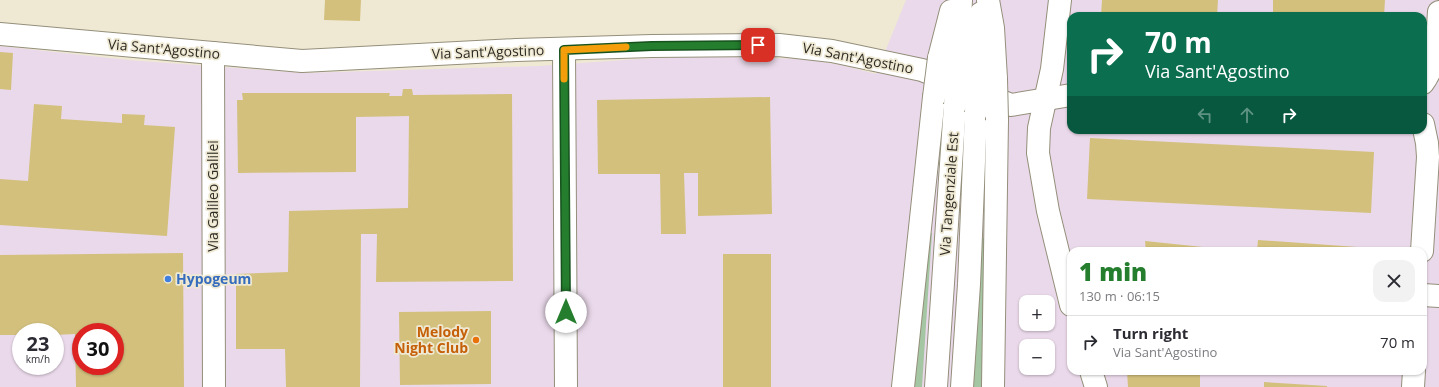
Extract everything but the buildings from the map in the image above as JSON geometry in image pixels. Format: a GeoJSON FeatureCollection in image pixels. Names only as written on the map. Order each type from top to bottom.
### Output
{"type":"FeatureCollection","features":[{"type":"Feature","properties":{"kind":"street"},"geometry":{"type":"LineString","coordinates":[[954,0],[968,68],[998,120],[993,387]]}},
{"type":"Feature","properties":{"kind":"street","name":"Via Tangenziale Est"},"geometry":{"type":"LineString","coordinates":[[961,0],[968,68],[976,112],[969,284],[962,387]]}},
{"type":"Feature","properties":{"kind":"street","name":"Via Tangenziale Est"},"geometry":{"type":"LineString","coordinates":[[936,387],[955,105],[968,68],[981,0]]}},
{"type":"Feature","properties":{"kind":"street"},"geometry":{"type":"LineString","coordinates":[[903,387],[934,97],[968,68],[993,28],[988,0]]}},
{"type":"Feature","properties":{"kind":"street"},"geometry":{"type":"LineString","coordinates":[[1060,0],[1052,69],[1039,128],[1040,166],[1048,210],[1067,288]]}},
{"type":"Feature","properties":{"kind":"street"},"geometry":{"type":"LineString","coordinates":[[1427,77],[1432,69],[1435,59],[1439,12]]}},
{"type":"Feature","properties":{"kind":"street","name":"Via Sant'Agostino"},"geometry":{"type":"LineString","coordinates":[[0,34],[213,53],[318,60],[516,50],[564,50],[705,45],[803,47],[854,55],[922,70],[1011,105],[1067,96]]}},
{"type":"Feature","properties":{"kind":"street"},"geometry":{"type":"LineString","coordinates":[[564,50],[566,387]]}},
{"type":"Feature","properties":{"kind":"street","name":"Via Galileo Galilei"},"geometry":{"type":"LineString","coordinates":[[213,53],[214,387]]}},
{"type":"Feature","properties":{"kind":"street"},"geometry":{"type":"LineString","coordinates":[[1422,247],[1428,157],[1425,134]]}},
{"type":"Feature","properties":{"kind":"street"},"geometry":{"type":"LineString","coordinates":[[1427,295],[1439,296]]}},
{"type":"Feature","properties":{"kind":"street"},"geometry":{"type":"LineString","coordinates":[[1092,375],[1096,387]]}},
{"type":"Feature","properties":{"kind":"street"},"geometry":{"type":"LineString","coordinates":[[1413,387],[1414,375]]}},
{"type":"Feature","properties":{"kind":"shaded area"},"geometry":{"type":"Polygon","coordinates":[[[906,0],[1439,0],[1439,387],[0,387],[0,46],[128,60],[303,73],[539,66],[698,56],[803,59],[841,65],[876,74],[906,0]]]}},
{"type":"Feature","properties":{"kind":"green space"},"geometry":{"type":"Polygon","coordinates":[[[928,232],[932,233],[922,387],[911,387],[928,232]]]}},
{"type":"Feature","properties":{"kind":"green space"},"geometry":{"type":"Polygon","coordinates":[[[985,238],[985,387],[973,387],[981,239],[985,238]]]}},
{"type":"Feature","properties":{"kind":"slow traffic"},"geometry":{"type":"LineString","coordinates":[[564,79],[564,50],[626,47]]}},
{"type":"Feature","properties":{"kind":"place","name":"Hypogeum"},"geometry":{"type":"Point","coordinates":[168,279]}},
{"type":"Feature","properties":{"kind":"place","name":"Melody Night Club"},"geometry":{"type":"Point","coordinates":[476,340]}},
{"type":"Feature","properties":{"kind":"route"},"geometry":{"type":"LineString","coordinates":[[566,312],[564,50],[652,46],[758,45]]}}]}
